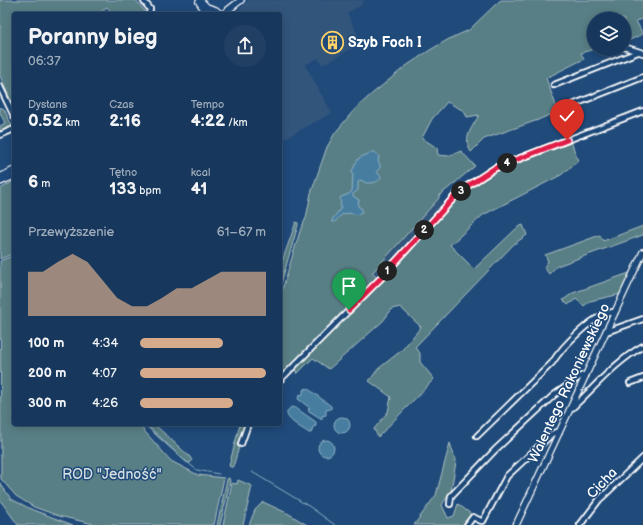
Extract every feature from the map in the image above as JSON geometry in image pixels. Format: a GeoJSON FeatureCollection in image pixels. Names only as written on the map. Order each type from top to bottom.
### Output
{"type":"FeatureCollection","features":[{"type":"Feature","properties":{"kind":"street"},"geometry":{"type":"LineString","coordinates":[[143,0],[150,9],[150,12]]}},
{"type":"Feature","properties":{"kind":"street"},"geometry":{"type":"LineString","coordinates":[[199,0],[207,7],[218,12]]}},
{"type":"Feature","properties":{"kind":"street"},"geometry":{"type":"LineString","coordinates":[[199,0],[203,12]]}},
{"type":"Feature","properties":{"kind":"street"},"geometry":{"type":"LineString","coordinates":[[205,12],[218,12],[241,0]]}},
{"type":"Feature","properties":{"kind":"street"},"geometry":{"type":"LineString","coordinates":[[631,49],[641,52]]}},
{"type":"Feature","properties":{"kind":"street"},"geometry":{"type":"LineString","coordinates":[[554,85],[641,52]]}},
{"type":"Feature","properties":{"kind":"street"},"geometry":{"type":"LineString","coordinates":[[557,114],[574,104],[643,77]]}},
{"type":"Feature","properties":{"kind":"street"},"geometry":{"type":"LineString","coordinates":[[0,87],[3,100],[12,113]]}},
{"type":"Feature","properties":{"kind":"street"},"geometry":{"type":"LineString","coordinates":[[282,378],[380,279],[460,191],[495,168],[643,111]]}},
{"type":"Feature","properties":{"kind":"street"},"geometry":{"type":"LineString","coordinates":[[0,136],[12,130]]}},
{"type":"Feature","properties":{"kind":"street"},"geometry":{"type":"LineString","coordinates":[[0,177],[12,171]]}},
{"type":"Feature","properties":{"kind":"street"},"geometry":{"type":"LineString","coordinates":[[0,182],[12,177]]}},
{"type":"Feature","properties":{"kind":"street","name":"Walentego Rakoniewskiego"},"geometry":{"type":"LineString","coordinates":[[516,525],[643,252]]}},
{"type":"Feature","properties":{"kind":"street"},"geometry":{"type":"LineString","coordinates":[[477,436],[552,363],[558,353],[587,325],[608,313],[615,312]]}},
{"type":"Feature","properties":{"kind":"street"},"geometry":{"type":"LineString","coordinates":[[606,332],[643,319]]}},
{"type":"Feature","properties":{"kind":"street"},"geometry":{"type":"LineString","coordinates":[[570,410],[610,372],[643,346]]}},
{"type":"Feature","properties":{"kind":"street"},"geometry":{"type":"LineString","coordinates":[[450,504],[451,496],[495,450],[554,395],[581,376],[586,375]]}},
{"type":"Feature","properties":{"kind":"street"},"geometry":{"type":"LineString","coordinates":[[630,383],[643,378]]}},
{"type":"Feature","properties":{"kind":"street"},"geometry":{"type":"LineString","coordinates":[[241,444],[247,426]]}},
{"type":"Feature","properties":{"kind":"street"},"geometry":{"type":"LineString","coordinates":[[467,525],[473,517],[481,522],[483,521],[507,476],[552,434],[556,432],[559,433]]}},
{"type":"Feature","properties":{"kind":"street","name":"Cicha"},"geometry":{"type":"LineString","coordinates":[[580,525],[599,500],[643,458]]}},
{"type":"Feature","properties":{"kind":"shaded area"},"geometry":{"type":"Polygon","coordinates":[[[248,0],[365,0],[361,2],[362,5],[347,13],[362,43],[322,65],[318,58],[305,65],[332,113],[282,140],[282,12],[237,12],[248,0]]]}},
{"type":"Feature","properties":{"kind":"shaded area"},"geometry":{"type":"Polygon","coordinates":[[[371,152],[374,152],[379,156],[378,161],[380,168],[376,172],[381,178],[374,182],[366,183],[361,180],[358,182],[358,190],[353,194],[353,196],[359,200],[358,206],[362,209],[362,212],[356,215],[350,213],[344,214],[335,222],[332,222],[341,208],[340,198],[352,191],[353,174],[351,173],[356,161],[371,152]]]}},
{"type":"Feature","properties":{"kind":"shaded area"},"geometry":{"type":"Polygon","coordinates":[[[439,198],[444,205],[378,279],[371,273],[439,198]]]}},
{"type":"Feature","properties":{"kind":"shaded area"},"geometry":{"type":"Polygon","coordinates":[[[307,388],[331,406],[331,409],[326,410],[326,415],[322,416],[322,419],[309,411],[308,409],[310,408],[298,399],[299,395],[303,394],[303,390],[307,388]]]}},
{"type":"Feature","properties":{"kind":"shaded area"},"geometry":{"type":"Polygon","coordinates":[[[292,407],[296,408],[316,422],[316,426],[313,427],[311,433],[296,425],[289,417],[287,414],[288,410],[292,407]]]}},
{"type":"Feature","properties":{"kind":"shaded area"},"geometry":{"type":"Polygon","coordinates":[[[339,417],[345,417],[350,422],[348,431],[345,433],[339,433],[334,428],[334,422],[339,417]]]}},
{"type":"Feature","properties":{"kind":"shaded area"},"geometry":{"type":"Polygon","coordinates":[[[323,440],[329,440],[334,445],[332,454],[329,456],[323,456],[318,451],[318,445],[323,440]]]}},
{"type":"Feature","properties":{"kind":"green space"},"geometry":{"type":"Polygon","coordinates":[[[0,0],[136,0],[145,12],[111,12],[107,7],[101,12],[12,12],[12,103],[0,76],[0,0]]]}},
{"type":"Feature","properties":{"kind":"green space"},"geometry":{"type":"Polygon","coordinates":[[[501,0],[643,0],[643,19],[636,21],[643,34],[631,40],[631,12],[587,12],[587,51],[581,53],[584,59],[546,78],[558,111],[538,120],[484,139],[471,152],[467,142],[469,133],[479,115],[467,117],[464,111],[447,102],[432,119],[422,138],[437,148],[438,155],[449,156],[461,151],[475,166],[439,196],[439,198],[372,273],[378,279],[282,377],[282,290],[300,231],[306,218],[311,193],[327,147],[335,133],[355,109],[373,93],[406,66],[430,50],[469,30],[501,0]]]}},
{"type":"Feature","properties":{"kind":"green space"},"geometry":{"type":"Polygon","coordinates":[[[0,107],[4,109],[12,128],[0,134],[0,126],[5,123],[0,113],[0,107]]]}},
{"type":"Feature","properties":{"kind":"green space"},"geometry":{"type":"Polygon","coordinates":[[[571,141],[578,161],[561,175],[483,215],[450,245],[474,269],[518,227],[523,225],[527,235],[514,244],[415,347],[420,353],[420,362],[434,379],[378,437],[374,429],[388,412],[391,397],[369,381],[378,369],[402,350],[421,327],[400,307],[392,309],[383,321],[329,369],[313,358],[297,374],[295,369],[417,244],[461,194],[499,170],[571,141]]]}},
{"type":"Feature","properties":{"kind":"green space"},"geometry":{"type":"Polygon","coordinates":[[[12,182],[12,254],[0,259],[0,189],[12,182]]]}},
{"type":"Feature","properties":{"kind":"green space"},"geometry":{"type":"Polygon","coordinates":[[[296,222],[298,225],[282,280],[282,261],[296,222]]]}},
{"type":"Feature","properties":{"kind":"green space"},"geometry":{"type":"Polygon","coordinates":[[[643,226],[643,235],[557,266],[549,274],[544,267],[548,261],[545,255],[600,235],[603,241],[643,226]]]}},
{"type":"Feature","properties":{"kind":"green space","name":"ROD \"Jedność\""},"geometry":{"type":"Polygon","coordinates":[[[12,256],[12,426],[140,426],[171,461],[198,475],[224,478],[214,525],[98,525],[59,516],[34,507],[16,496],[1,479],[0,261],[12,256]]]}},
{"type":"Feature","properties":{"kind":"green space"},"geometry":{"type":"Polygon","coordinates":[[[632,272],[621,294],[590,301],[584,306],[576,299],[568,305],[563,300],[573,293],[632,272]]]}},
{"type":"Feature","properties":{"kind":"green space"},"geometry":{"type":"Polygon","coordinates":[[[146,426],[156,426],[190,457],[192,461],[190,463],[186,462],[146,426]]]}},
{"type":"Feature","properties":{"kind":"green space"},"geometry":{"type":"Polygon","coordinates":[[[239,426],[245,426],[233,467],[229,466],[239,426]]]}},
{"type":"Feature","properties":{"kind":"green space"},"geometry":{"type":"Polygon","coordinates":[[[450,443],[456,462],[451,491],[442,505],[448,518],[454,516],[458,504],[471,514],[464,525],[414,525],[436,495],[450,443]]]}},
{"type":"Feature","properties":{"kind":"green space"},"geometry":{"type":"Polygon","coordinates":[[[229,478],[230,482],[220,525],[217,525],[227,479],[229,478]]]}},
{"type":"Feature","properties":{"kind":"green space"},"geometry":{"type":"Polygon","coordinates":[[[238,480],[252,486],[243,525],[223,525],[232,483],[237,484],[238,480]]]}},
{"type":"Feature","properties":{"kind":"green space"},"geometry":{"type":"Polygon","coordinates":[[[0,483],[11,499],[33,510],[73,525],[18,525],[0,500],[0,483]]]}},
{"type":"Feature","properties":{"kind":"green space"},"geometry":{"type":"Polygon","coordinates":[[[263,502],[289,514],[307,525],[249,525],[255,510],[263,502]]]}},
{"type":"Feature","properties":{"kind":"waterway"},"geometry":{"type":"LineString","coordinates":[[148,426],[197,470],[219,474]]}},
{"type":"Feature","properties":{"kind":"waterway"},"geometry":{"type":"LineString","coordinates":[[252,472],[310,507],[335,525]]}},
{"type":"Feature","properties":{"kind":"place","name":"Szyb Foch I"},"geometry":{"type":"Point","coordinates":[332,42]}},
{"type":"Feature","properties":{"kind":"route"},"geometry":{"type":"LineString","coordinates":[[349,310],[380,279],[460,191],[495,168],[567,140]]}}]}
